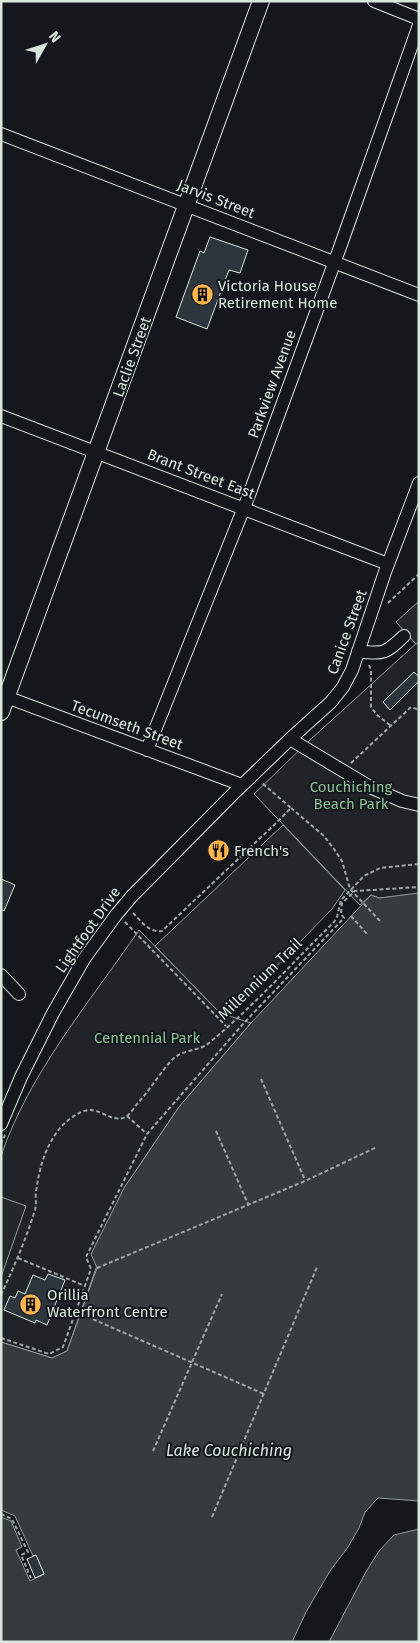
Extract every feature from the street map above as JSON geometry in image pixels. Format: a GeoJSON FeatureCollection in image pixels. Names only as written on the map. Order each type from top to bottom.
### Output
{"type":"FeatureCollection","features":[{"type":"Feature","properties":{"kind":"main road","name":"Laclie Street"},"geometry":{"type":"LineString","coordinates":[[3,701],[97,452],[261,1]]}},
{"type":"Feature","properties":{"kind":"street"},"geometry":{"type":"LineString","coordinates":[[374,1],[419,19]]}},
{"type":"Feature","properties":{"kind":"street","name":"Parkview Avenue"},"geometry":{"type":"LineString","coordinates":[[147,750],[244,508],[419,25]]}},
{"type":"Feature","properties":{"kind":"street","name":"Jarvis Street"},"geometry":{"type":"LineString","coordinates":[[1,134],[419,294]]}},
{"type":"Feature","properties":{"kind":"street","name":"Brant Street East"},"geometry":{"type":"LineString","coordinates":[[1,416],[388,564]]}},
{"type":"Feature","properties":{"kind":"street","name":"Canice Street"},"geometry":{"type":"LineString","coordinates":[[242,784],[331,702],[340,692],[363,654],[388,564],[419,483]]}},
{"type":"Feature","properties":{"kind":"street"},"geometry":{"type":"LineString","coordinates":[[363,654],[385,652],[404,636]]}},
{"type":"Feature","properties":{"kind":"street","name":"Tecumseth Street"},"geometry":{"type":"LineString","coordinates":[[3,701],[242,784]]}},
{"type":"Feature","properties":{"kind":"street"},"geometry":{"type":"LineString","coordinates":[[290,739],[381,792],[402,801],[419,805]]}},
{"type":"Feature","properties":{"kind":"street","name":"Lightfoot Drive"},"geometry":{"type":"LineString","coordinates":[[4,1126],[31,1055],[84,959],[132,896],[242,784]]}},
{"type":"Feature","properties":{"kind":"street"},"geometry":{"type":"LineString","coordinates":[[1,975],[19,994]]}},
{"type":"Feature","properties":{"kind":"path"},"geometry":{"type":"LineString","coordinates":[[385,606],[419,574]]}},
{"type":"Feature","properties":{"kind":"path"},"geometry":{"type":"LineString","coordinates":[[363,654],[371,670],[371,707],[376,715],[391,726]]}},
{"type":"Feature","properties":{"kind":"path"},"geometry":{"type":"LineString","coordinates":[[342,770],[412,708],[419,710]]}},
{"type":"Feature","properties":{"kind":"path"},"geometry":{"type":"LineString","coordinates":[[259,780],[324,836],[342,861],[350,889],[380,921]]}},
{"type":"Feature","properties":{"kind":"path"},"geometry":{"type":"LineString","coordinates":[[130,912],[151,930],[155,932],[162,931],[291,808]]}},
{"type":"Feature","properties":{"kind":"path","name":"Millennium Trail"},"geometry":{"type":"LineString","coordinates":[[127,1116],[148,1092],[173,1058],[181,1053],[207,1045],[334,922],[337,917],[339,902],[364,876],[372,871],[405,864],[419,864]]}},
{"type":"Feature","properties":{"kind":"path"},"geometry":{"type":"LineString","coordinates":[[1,1338],[49,1354],[63,1347],[91,1269],[86,1257],[147,1134],[243,1024],[344,918],[340,914],[342,903],[355,891],[419,887]]}},
{"type":"Feature","properties":{"kind":"path"},"geometry":{"type":"LineString","coordinates":[[351,916],[367,934]]}},
{"type":"Feature","properties":{"kind":"path"},"geometry":{"type":"LineString","coordinates":[[122,922],[227,1027]]}},
{"type":"Feature","properties":{"kind":"path"},"geometry":{"type":"LineString","coordinates":[[261,1079],[305,1180]]}},
{"type":"Feature","properties":{"kind":"path"},"geometry":{"type":"LineString","coordinates":[[1,1295],[18,1258],[36,1208],[36,1193],[43,1156],[58,1130],[67,1121],[89,1110],[113,1117],[127,1116],[147,1134]]}},
{"type":"Feature","properties":{"kind":"path"},"geometry":{"type":"LineString","coordinates":[[1,1144],[4,1126]]}},
{"type":"Feature","properties":{"kind":"path"},"geometry":{"type":"LineString","coordinates":[[216,1131],[248,1205]]}},
{"type":"Feature","properties":{"kind":"path"},"geometry":{"type":"LineString","coordinates":[[97,1268],[248,1205],[376,1147]]}},
{"type":"Feature","properties":{"kind":"path"},"geometry":{"type":"LineString","coordinates":[[18,1258],[85,1286]]}},
{"type":"Feature","properties":{"kind":"path"},"geometry":{"type":"LineString","coordinates":[[212,1517],[317,1267]]}},
{"type":"Feature","properties":{"kind":"path"},"geometry":{"type":"LineString","coordinates":[[154,1451],[222,1294]]}},
{"type":"Feature","properties":{"kind":"path"},"geometry":{"type":"LineString","coordinates":[[81,1314],[264,1394]]}},
{"type":"Feature","properties":{"kind":"path"},"geometry":{"type":"LineString","coordinates":[[1,1514],[12,1519],[28,1552],[21,1555],[31,1578]]}},
{"type":"Feature","properties":{"kind":"green space","name":"Couchiching Beach Park"},"geometry":{"type":"Polygon","coordinates":[[[419,641],[419,895],[379,898],[371,895],[360,905],[254,794],[311,739],[419,641]]]}},
{"type":"Feature","properties":{"kind":"green space","name":"Centennial Park"},"geometry":{"type":"Polygon","coordinates":[[[139,930],[220,1013],[251,1023],[179,1107],[124,1188],[67,1351],[52,1358],[1,1342],[1,1156],[27,1096],[44,1067],[81,1011],[139,930]]]}},
{"type":"Feature","properties":{"kind":"shaded area"},"geometry":{"type":"Polygon","coordinates":[[[419,601],[419,642],[416,644],[396,622],[419,601]]]}},
{"type":"Feature","properties":{"kind":"shaded area"},"geometry":{"type":"Polygon","coordinates":[[[283,825],[345,890],[332,909],[229,1015],[220,1013],[155,946],[283,825]]]}},
{"type":"Feature","properties":{"kind":"shaded area"},"geometry":{"type":"Polygon","coordinates":[[[1,1197],[26,1206],[1,1277],[1,1197]]]}},
{"type":"Feature","properties":{"kind":"water","name":"Lake Couchiching"},"geometry":{"type":"Polygon","coordinates":[[[419,893],[419,1642],[1,1642],[1,1342],[52,1358],[67,1351],[97,1268],[91,1254],[124,1188],[179,1107],[251,1023],[371,895],[379,898],[419,893]]]}},
{"type":"Feature","properties":{"kind":"pier"},"geometry":{"type":"Polygon","coordinates":[[[378,1498],[419,1501],[419,1529],[394,1535],[379,1551],[329,1642],[292,1642],[306,1612],[330,1571],[348,1547],[359,1528],[365,1512],[378,1498]]]}},
{"type":"Feature","properties":{"kind":"pier"},"geometry":{"type":"Polygon","coordinates":[[[1,1510],[15,1516],[33,1556],[36,1555],[44,1574],[30,1581],[16,1550],[22,1547],[11,1521],[1,1517],[1,1510]]]}},
{"type":"Feature","properties":{"kind":"building","name":"Victoria House Retirement Home"},"geometry":{"type":"Polygon","coordinates":[[[210,237],[248,250],[240,273],[229,270],[207,329],[176,317],[200,251],[204,253],[210,237]]]}},
{"type":"Feature","properties":{"kind":"building"},"geometry":{"type":"Polygon","coordinates":[[[414,672],[419,677],[419,681],[390,710],[383,702],[414,672]]]}},
{"type":"Feature","properties":{"kind":"building"},"geometry":{"type":"Polygon","coordinates":[[[1,879],[15,885],[4,911],[1,909],[1,879]]]}},
{"type":"Feature","properties":{"kind":"building","name":"Orillia Waterfront Centre"},"geometry":{"type":"Polygon","coordinates":[[[48,1274],[65,1280],[47,1325],[36,1320],[35,1323],[4,1310],[10,1296],[15,1298],[18,1291],[25,1294],[33,1275],[45,1280],[48,1274]]]}},
{"type":"Feature","properties":{"kind":"building"},"geometry":{"type":"Polygon","coordinates":[[[36,1555],[44,1574],[35,1578],[27,1559],[36,1555]]]}},
{"type":"Feature","properties":{"kind":"place","name":"Victoria House Retirement Home"},"geometry":{"type":"Point","coordinates":[202,295]}},
{"type":"Feature","properties":{"kind":"place","name":"French's"},"geometry":{"type":"Point","coordinates":[218,851]}},
{"type":"Feature","properties":{"kind":"place","name":"Orillia Waterfront Centre"},"geometry":{"type":"Point","coordinates":[31,1304]}}]}
